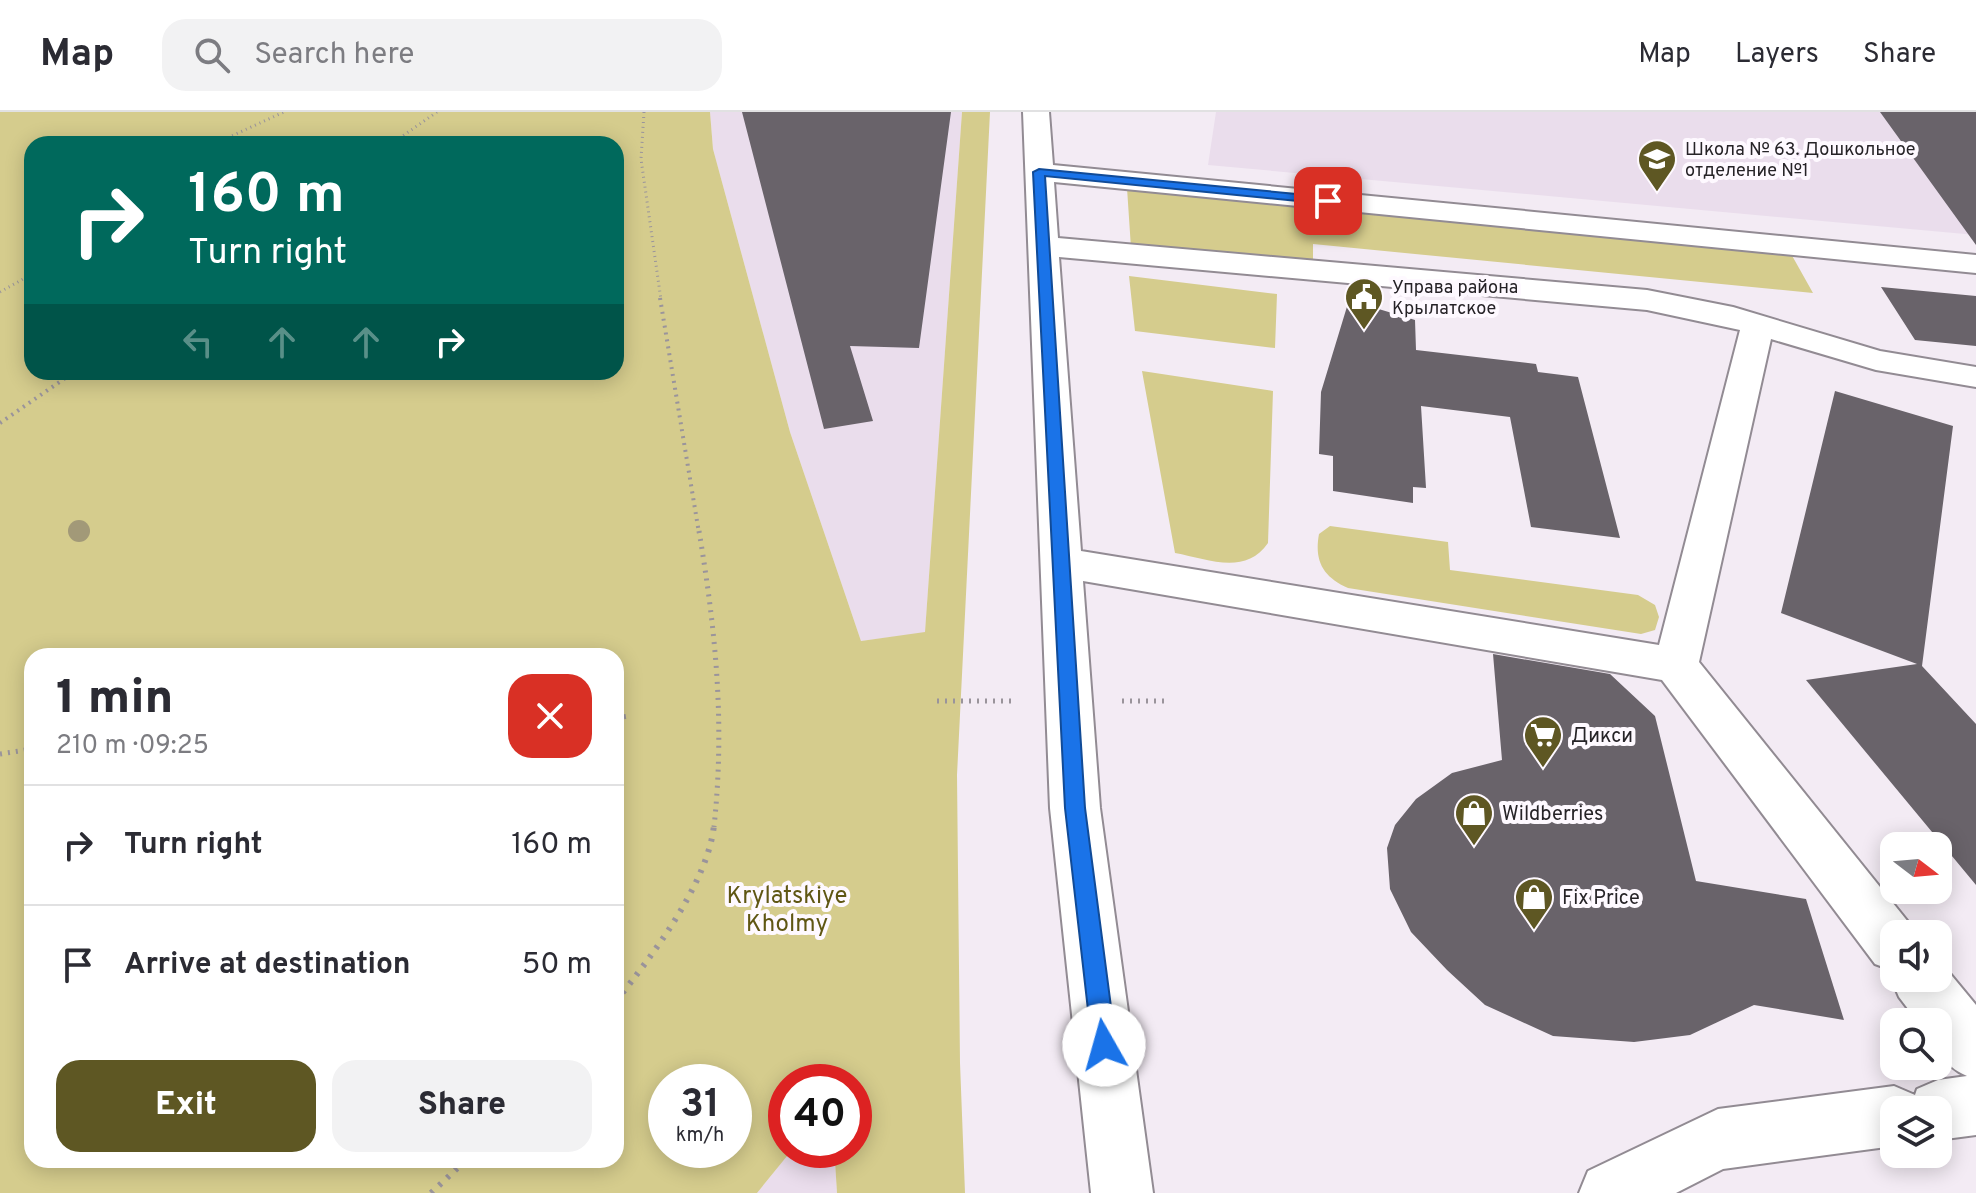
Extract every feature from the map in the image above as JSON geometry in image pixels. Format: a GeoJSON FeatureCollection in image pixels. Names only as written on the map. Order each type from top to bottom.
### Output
{"type":"FeatureCollection","features":[{"type":"Feature","properties":{"kind":"street"},"geometry":{"type":"LineString","coordinates":[[1036,112],[1075,808],[1122,1193]]}},
{"type":"Feature","properties":{"kind":"street"},"geometry":{"type":"LineString","coordinates":[[1039,172],[1976,264]]}},
{"type":"Feature","properties":{"kind":"street"},"geometry":{"type":"LineString","coordinates":[[1042,246],[1647,300],[1758,324],[1876,360],[1976,377]]}},
{"type":"Feature","properties":{"kind":"street"},"geometry":{"type":"LineString","coordinates":[[1676,665],[1758,324]]}},
{"type":"Feature","properties":{"kind":"street"},"geometry":{"type":"LineString","coordinates":[[1059,562],[1676,665],[1880,928]]}},
{"type":"Feature","properties":{"kind":"street"},"geometry":{"type":"LineString","coordinates":[[1930,992],[1976,1051]]}},
{"type":"Feature","properties":{"kind":"street"},"geometry":{"type":"LineString","coordinates":[[1952,1108],[1976,1105]]}},
{"type":"Feature","properties":{"kind":"street"},"geometry":{"type":"LineString","coordinates":[[1610,1193],[1718,1139],[1880,1118]]}},
{"type":"Feature","properties":{"kind":"path"},"geometry":{"type":"LineString","coordinates":[[232,136],[284,112]]}},
{"type":"Feature","properties":{"kind":"path"},"geometry":{"type":"LineString","coordinates":[[402,136],[437,112]]}},
{"type":"Feature","properties":{"kind":"path"},"geometry":{"type":"LineString","coordinates":[[624,991],[649,960],[688,898],[713,838],[721,761],[714,622],[647,216],[641,159],[644,112]]}},
{"type":"Feature","properties":{"kind":"path"},"geometry":{"type":"LineString","coordinates":[[0,292],[24,278]]}},
{"type":"Feature","properties":{"kind":"path"},"geometry":{"type":"LineString","coordinates":[[0,423],[62,380]]}},
{"type":"Feature","properties":{"kind":"path"},"geometry":{"type":"LineString","coordinates":[[624,717],[629,716]]}},
{"type":"Feature","properties":{"kind":"path"},"geometry":{"type":"LineString","coordinates":[[0,754],[24,750]]}},
{"type":"Feature","properties":{"kind":"path"},"geometry":{"type":"LineString","coordinates":[[431,1193],[458,1168]]}},
{"type":"Feature","properties":{"kind":"shaded area"},"geometry":{"type":"Polygon","coordinates":[[[710,112],[962,112],[925,633],[861,641],[790,432],[713,149],[710,112]]]}},
{"type":"Feature","properties":{"kind":"shaded area","name":"Школа № 63. Дошкольное отделение №1"},"geometry":{"type":"Polygon","coordinates":[[[1216,112],[1976,112],[1976,235],[1208,165],[1216,112]]]}},
{"type":"Feature","properties":{"kind":"shaded area"},"geometry":{"type":"Polygon","coordinates":[[[777,1168],[835,1168],[837,1193],[757,1193],[777,1168]]]}},
{"type":"Feature","properties":{"kind":"green space","name":"Krylatskiye Kholmy"},"geometry":{"type":"Polygon","coordinates":[[[0,112],[710,112],[713,149],[790,432],[861,641],[925,632],[962,112],[990,112],[957,775],[960,1063],[965,1193],[837,1193],[835,1168],[872,1168],[872,1064],[768,1064],[768,1168],[777,1168],[757,1193],[0,1193],[0,112]]]}},
{"type":"Feature","properties":{"kind":"green space"},"geometry":{"type":"Polygon","coordinates":[[[1127,188],[1790,252],[1813,293],[1313,244],[1313,266],[1131,248],[1127,188]]]}},
{"type":"Feature","properties":{"kind":"green space"},"geometry":{"type":"Polygon","coordinates":[[[1129,276],[1277,294],[1275,348],[1135,331],[1129,276]]]}},
{"type":"Feature","properties":{"kind":"green space"},"geometry":{"type":"Polygon","coordinates":[[[1142,371],[1273,391],[1268,543],[1259,553],[1248,559],[1225,563],[1175,553],[1142,371]]]}},
{"type":"Feature","properties":{"kind":"green space"},"geometry":{"type":"Polygon","coordinates":[[[1330,526],[1448,542],[1450,570],[1638,595],[1655,605],[1659,617],[1655,630],[1641,634],[1348,588],[1332,579],[1319,560],[1319,534],[1330,526]]]}},
{"type":"Feature","properties":{"kind":"building"},"geometry":{"type":"Polygon","coordinates":[[[742,112],[951,112],[919,348],[850,346],[873,421],[824,429],[742,112]]]}},
{"type":"Feature","properties":{"kind":"building"},"geometry":{"type":"Polygon","coordinates":[[[1880,112],[1976,112],[1976,245],[1880,112]]]}},
{"type":"Feature","properties":{"kind":"building"},"geometry":{"type":"Polygon","coordinates":[[[1881,287],[1976,296],[1976,346],[1915,340],[1881,287]]]}},
{"type":"Feature","properties":{"kind":"building"},"geometry":{"type":"Polygon","coordinates":[[[1349,300],[1415,320],[1416,350],[1536,364],[1538,372],[1578,377],[1620,538],[1531,527],[1510,417],[1421,406],[1426,488],[1413,487],[1413,503],[1333,491],[1333,456],[1319,454],[1321,392],[1349,300]]]}},
{"type":"Feature","properties":{"kind":"building"},"geometry":{"type":"Polygon","coordinates":[[[1835,391],[1953,426],[1922,666],[1976,724],[1976,885],[1952,856],[1952,832],[1932,832],[1806,680],[1917,664],[1781,613],[1835,391]]]}},
{"type":"Feature","properties":{"kind":"building"},"geometry":{"type":"Polygon","coordinates":[[[1493,654],[1610,674],[1655,716],[1696,881],[1806,899],[1844,1020],[1754,1005],[1690,1035],[1634,1042],[1553,1036],[1485,1005],[1447,970],[1411,932],[1390,889],[1387,848],[1395,825],[1416,799],[1452,773],[1502,760],[1493,654]]]}},
{"type":"Feature","properties":{"kind":"place","name":"Школа № 63. Дошкольное отделение №1"},"geometry":{"type":"Point","coordinates":[1657,193]}},
{"type":"Feature","properties":{"kind":"place","name":"Управа района Крылатское"},"geometry":{"type":"Point","coordinates":[1364,331]}},
{"type":"Feature","properties":{"kind":"place","name":"Дикси"},"geometry":{"type":"Point","coordinates":[1543,769]}},
{"type":"Feature","properties":{"kind":"place","name":"Wildberries"},"geometry":{"type":"Point","coordinates":[1474,847]}},
{"type":"Feature","properties":{"kind":"place","name":"Fix Price"},"geometry":{"type":"Point","coordinates":[1534,931]}},
{"type":"Feature","properties":{"kind":"route"},"geometry":{"type":"LineString","coordinates":[[1104,1045],[1075,808],[1039,172],[1328,201]]}}]}
